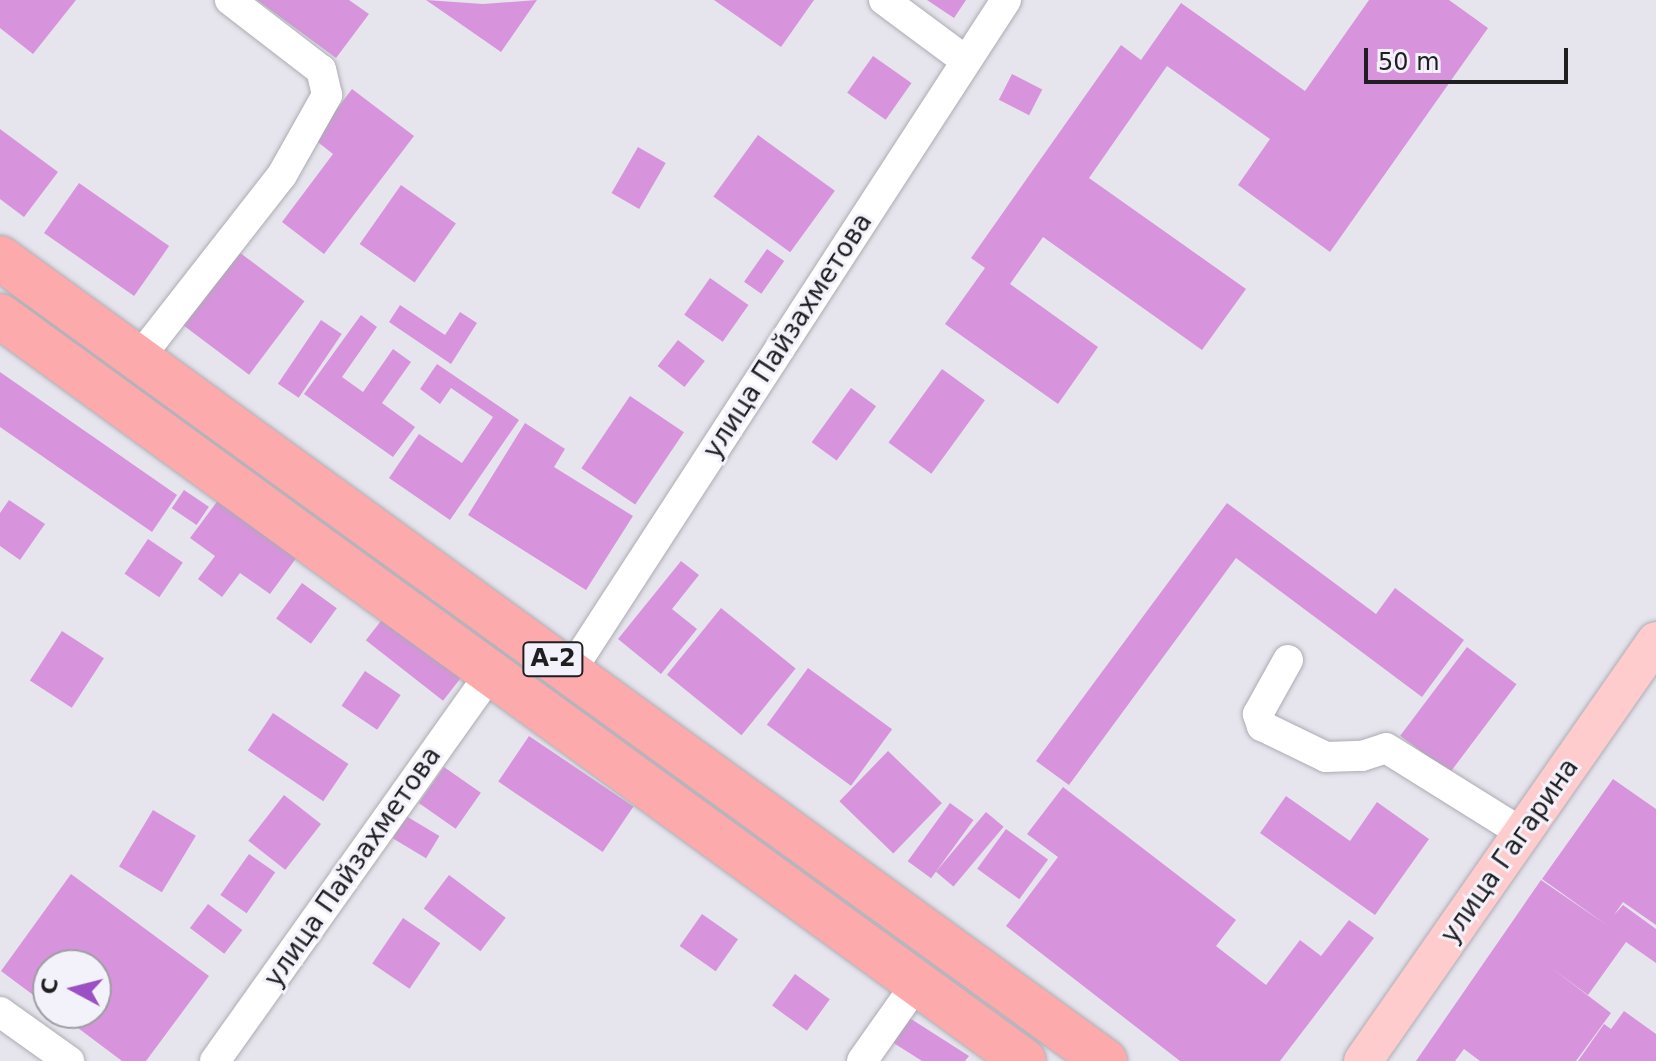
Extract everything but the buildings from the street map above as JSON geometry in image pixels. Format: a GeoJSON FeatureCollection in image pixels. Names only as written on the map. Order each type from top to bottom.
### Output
{"type":"FeatureCollection","features":[{"type":"Feature","properties":{"kind":"highway","name":"A-2"},"geometry":{"type":"LineString","coordinates":[[0,258],[1105,1061]]}},
{"type":"Feature","properties":{"kind":"highway","name":"A-2"},"geometry":{"type":"LineString","coordinates":[[0,316],[1024,1061]]}},
{"type":"Feature","properties":{"kind":"main road","name":"улица Гагарина"},"geometry":{"type":"LineString","coordinates":[[1363,1061],[1656,641]]}},
{"type":"Feature","properties":{"kind":"street"},"geometry":{"type":"LineString","coordinates":[[139,358],[282,175],[327,95],[321,70],[230,0]]}},
{"type":"Feature","properties":{"kind":"street"},"geometry":{"type":"LineString","coordinates":[[884,0],[966,61]]}},
{"type":"Feature","properties":{"kind":"street","name":"улица Пайзахметова"},"geometry":{"type":"LineString","coordinates":[[570,672],[1006,0]]}},
{"type":"Feature","properties":{"kind":"street"},"geometry":{"type":"LineString","coordinates":[[1288,660],[1258,714],[1262,726],[1326,757],[1362,756],[1386,748],[1522,833]]}},
{"type":"Feature","properties":{"kind":"street","name":"улица Пайзахметова"},"geometry":{"type":"LineString","coordinates":[[215,1061],[491,673]]}},
{"type":"Feature","properties":{"kind":"street"},"geometry":{"type":"LineString","coordinates":[[862,1061],[917,983]]}},
{"type":"Feature","properties":{"kind":"street"},"geometry":{"type":"LineString","coordinates":[[0,1012],[69,1061]]}}]}
